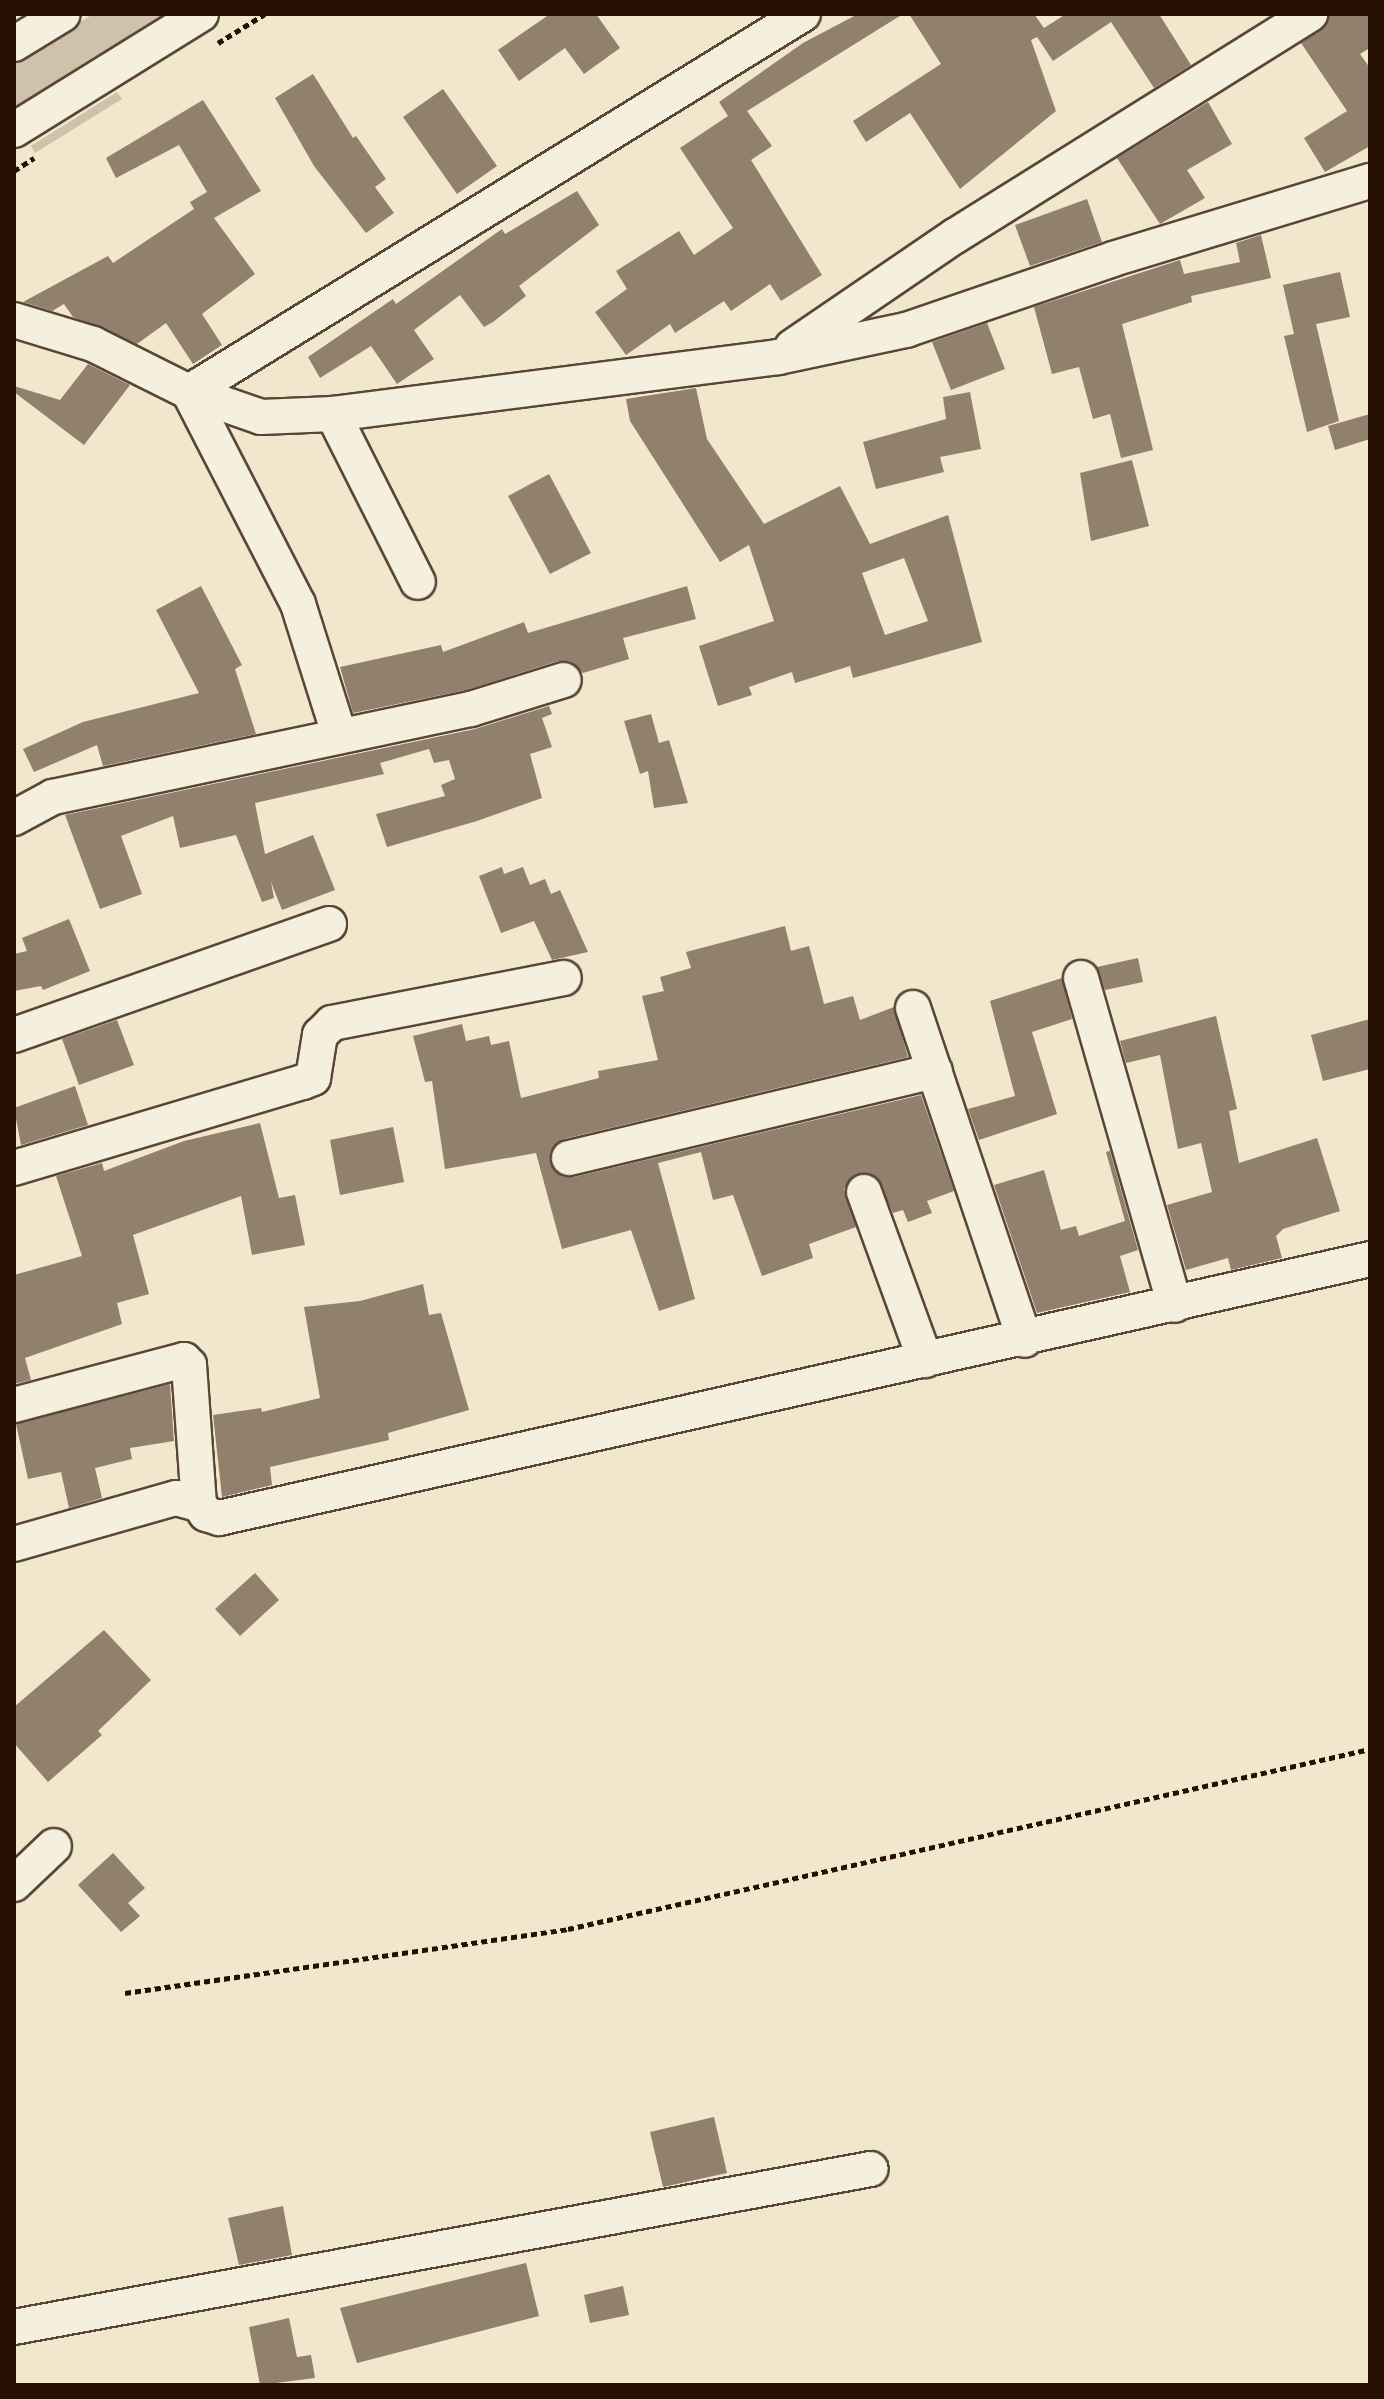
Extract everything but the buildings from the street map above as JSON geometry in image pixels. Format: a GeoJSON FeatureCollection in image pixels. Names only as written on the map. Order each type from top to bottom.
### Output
{"type":"FeatureCollection","features":[{"type":"Feature","properties":{"kind":"street"},"geometry":{"type":"LineString","coordinates":[[14,44],[63,14]]}},
{"type":"Feature","properties":{"kind":"street"},"geometry":{"type":"LineString","coordinates":[[14,130],[201,14]]}},
{"type":"Feature","properties":{"kind":"street"},"geometry":{"type":"LineString","coordinates":[[189,392],[803,14]]}},
{"type":"Feature","properties":{"kind":"street"},"geometry":{"type":"LineString","coordinates":[[778,357],[955,236],[1310,14]]}},
{"type":"Feature","properties":{"kind":"street"},"geometry":{"type":"LineString","coordinates":[[14,320],[93,344],[189,392],[261,417],[333,414],[778,357],[906,330],[1113,259],[1370,181]]}},
{"type":"Feature","properties":{"kind":"street"},"geometry":{"type":"LineString","coordinates":[[189,392],[298,604],[339,734]]}},
{"type":"Feature","properties":{"kind":"street"},"geometry":{"type":"LineString","coordinates":[[333,414],[418,582]]}},
{"type":"Feature","properties":{"kind":"street"},"geometry":{"type":"LineString","coordinates":[[14,818],[53,797],[339,734],[471,709],[564,680]]}},
{"type":"Feature","properties":{"kind":"street"},"geometry":{"type":"LineString","coordinates":[[14,1035],[329,924]]}},
{"type":"Feature","properties":{"kind":"street"},"geometry":{"type":"LineString","coordinates":[[14,1168],[313,1078],[320,1035],[332,1023],[564,978]]}},
{"type":"Feature","properties":{"kind":"street"},"geometry":{"type":"LineString","coordinates":[[1081,978],[1175,1305]]}},
{"type":"Feature","properties":{"kind":"street"},"geometry":{"type":"LineString","coordinates":[[913,1008],[1025,1340]]}},
{"type":"Feature","properties":{"kind":"street"},"geometry":{"type":"LineString","coordinates":[[569,1158],[935,1071]]}},
{"type":"Feature","properties":{"kind":"street"},"geometry":{"type":"LineString","coordinates":[[864,1192],[925,1360]]}},
{"type":"Feature","properties":{"kind":"street"},"geometry":{"type":"LineString","coordinates":[[14,1405],[184,1360],[189,1365],[199,1504],[206,1514],[219,1518],[1025,1340],[1370,1259]]}},
{"type":"Feature","properties":{"kind":"street"},"geometry":{"type":"LineString","coordinates":[[14,1544],[176,1498],[199,1504]]}},
{"type":"Feature","properties":{"kind":"street"},"geometry":{"type":"LineString","coordinates":[[14,1884],[54,1846]]}},
{"type":"Feature","properties":{"kind":"street"},"geometry":{"type":"LineString","coordinates":[[14,2327],[871,2169]]}},
{"type":"Feature","properties":{"kind":"path"},"geometry":{"type":"LineString","coordinates":[[125,1993],[568,1929],[1370,1749]]}},
{"type":"Feature","properties":{"kind":"shaded area"},"geometry":{"type":"Polygon","coordinates":[[[93,14],[171,14],[14,112],[14,63],[93,14]]]}},
{"type":"Feature","properties":{"kind":"shaded area"},"geometry":{"type":"Polygon","coordinates":[[[117,92],[122,99],[35,153],[31,146],[117,92]]]}}]}
